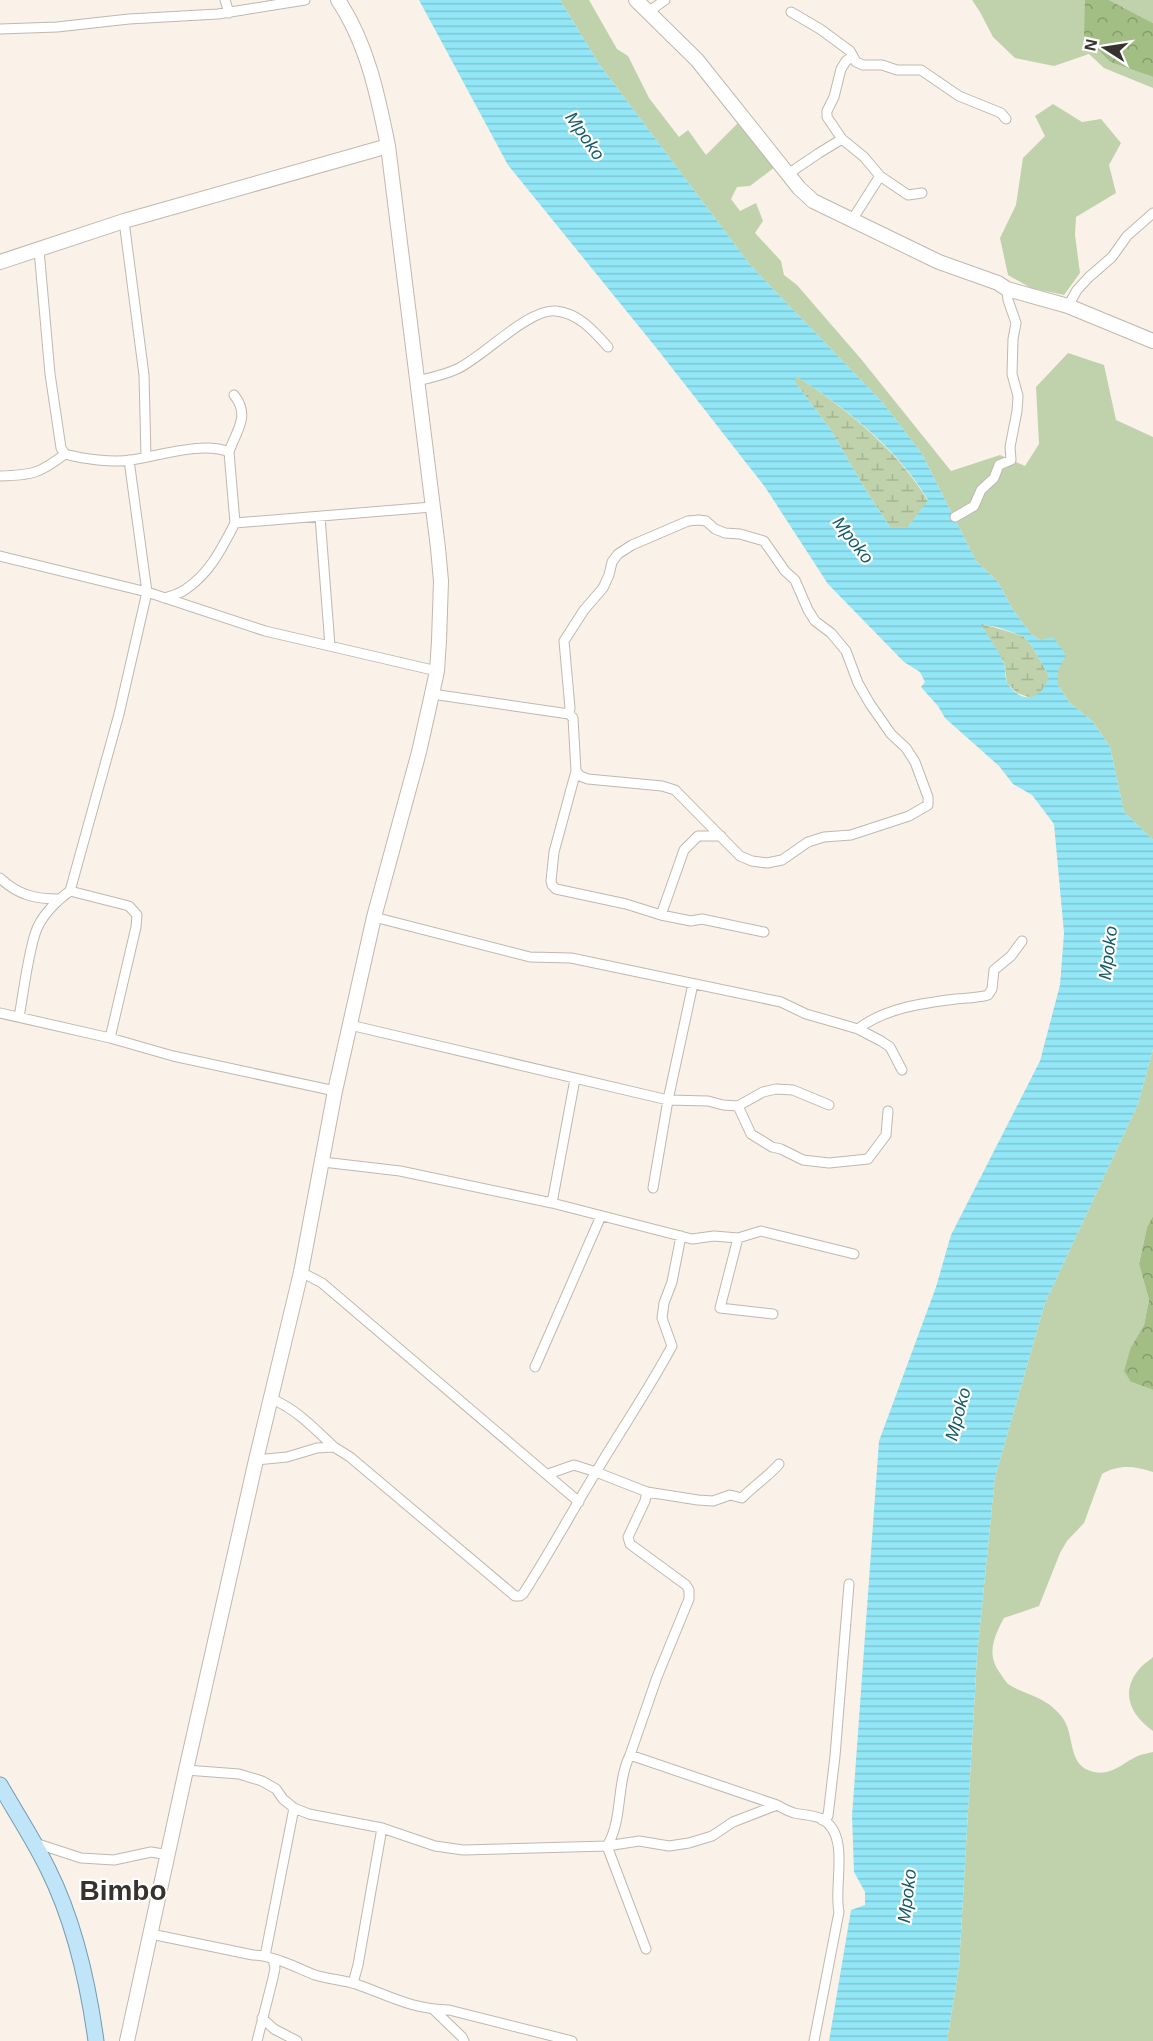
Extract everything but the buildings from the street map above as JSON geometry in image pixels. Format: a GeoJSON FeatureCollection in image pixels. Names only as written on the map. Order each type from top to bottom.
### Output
{"type":"FeatureCollection","features":[{"type":"Feature","properties":{"kind":"main road"},"geometry":{"type":"LineString","coordinates":[[0,1785],[48,1869],[60,1896],[82,1961],[96,2041]]}},
{"type":"Feature","properties":{"kind":"street"},"geometry":{"type":"LineString","coordinates":[[225,0],[230,13]]}},
{"type":"Feature","properties":{"kind":"street"},"geometry":{"type":"LineString","coordinates":[[0,29],[57,27],[129,19],[230,13],[305,0]]}},
{"type":"Feature","properties":{"kind":"street"},"geometry":{"type":"LineString","coordinates":[[127,2041],[256,1460],[301,1272],[335,1091],[374,917],[416,762],[437,671],[441,581],[388,146],[381,110],[366,60],[338,0]]}},
{"type":"Feature","properties":{"kind":"street"},"geometry":{"type":"LineString","coordinates":[[636,0],[697,60],[746,124],[799,188],[813,201],[939,262],[998,283],[1007,289],[1068,306],[1153,341]]}},
{"type":"Feature","properties":{"kind":"street"},"geometry":{"type":"LineString","coordinates":[[648,12],[665,0]]}},
{"type":"Feature","properties":{"kind":"street"},"geometry":{"type":"LineString","coordinates":[[791,12],[820,29],[850,51],[856,62],[863,65],[882,65],[897,70],[921,70],[959,96],[1001,113],[1006,119]]}},
{"type":"Feature","properties":{"kind":"street"},"geometry":{"type":"LineString","coordinates":[[853,56],[841,69],[827,117],[842,140],[864,158],[880,176],[908,195],[922,193]]}},
{"type":"Feature","properties":{"kind":"street"},"geometry":{"type":"LineString","coordinates":[[788,174],[842,140]]}},
{"type":"Feature","properties":{"kind":"street"},"geometry":{"type":"LineString","coordinates":[[0,262],[124,221],[388,146]]}},
{"type":"Feature","properties":{"kind":"street"},"geometry":{"type":"LineString","coordinates":[[852,220],[880,176]]}},
{"type":"Feature","properties":{"kind":"street"},"geometry":{"type":"LineString","coordinates":[[1068,306],[1077,290],[1112,257],[1127,236],[1153,213]]}},
{"type":"Feature","properties":{"kind":"street"},"geometry":{"type":"LineString","coordinates":[[124,221],[144,375],[146,456]]}},
{"type":"Feature","properties":{"kind":"street"},"geometry":{"type":"LineString","coordinates":[[39,250],[50,374],[61,448],[65,454],[82,458],[129,460],[218,447],[229,452]]}},
{"type":"Feature","properties":{"kind":"street"},"geometry":{"type":"LineString","coordinates":[[955,517],[974,506],[981,490],[994,478],[999,465],[1011,460],[1010,447],[1018,396],[1012,374],[1016,323],[1008,300],[1007,289]]}},
{"type":"Feature","properties":{"kind":"street"},"geometry":{"type":"LineString","coordinates":[[417,381],[458,368],[506,336],[525,320],[554,310],[567,313],[589,326],[608,347]]}},
{"type":"Feature","properties":{"kind":"street"},"geometry":{"type":"LineString","coordinates":[[164,598],[185,590],[208,568],[219,555],[235,523],[229,452],[241,426],[242,416],[240,402],[234,394]]}},
{"type":"Feature","properties":{"kind":"street"},"geometry":{"type":"LineString","coordinates":[[0,477],[24,476],[38,472],[65,454]]}},
{"type":"Feature","properties":{"kind":"street"},"geometry":{"type":"LineString","coordinates":[[19,1017],[35,932],[46,914],[59,899],[70,891],[119,714],[147,592],[129,460]]}},
{"type":"Feature","properties":{"kind":"street"},"geometry":{"type":"LineString","coordinates":[[235,523],[432,507]]}},
{"type":"Feature","properties":{"kind":"street"},"geometry":{"type":"LineString","coordinates":[[320,517],[330,646]]}},
{"type":"Feature","properties":{"kind":"street"},"geometry":{"type":"LineString","coordinates":[[569,714],[564,641],[584,610],[603,588],[612,562],[618,554],[632,546],[688,521],[706,521],[715,529],[725,533],[740,534],[764,542],[785,570],[795,579],[815,621],[831,633],[846,651],[858,683],[870,704],[915,762],[928,797],[928,805],[909,816],[851,835],[824,837],[807,842],[782,860],[767,863],[752,861],[740,856],[675,790],[662,786],[588,779],[580,776],[576,771]]}},
{"type":"Feature","properties":{"kind":"street"},"geometry":{"type":"LineString","coordinates":[[0,556],[147,592],[265,631],[437,671]]}},
{"type":"Feature","properties":{"kind":"street"},"geometry":{"type":"LineString","coordinates":[[432,694],[569,714],[573,718],[576,771],[554,852],[551,881],[556,888],[626,904],[661,915],[691,921],[702,919],[764,932]]}},
{"type":"Feature","properties":{"kind":"street"},"geometry":{"type":"LineString","coordinates":[[661,915],[684,850],[698,836],[721,836]]}},
{"type":"Feature","properties":{"kind":"street"},"geometry":{"type":"LineString","coordinates":[[0,878],[14,890],[42,899],[59,899]]}},
{"type":"Feature","properties":{"kind":"street"},"geometry":{"type":"LineString","coordinates":[[70,891],[129,906],[137,915],[110,1038]]}},
{"type":"Feature","properties":{"kind":"street"},"geometry":{"type":"LineString","coordinates":[[374,917],[530,957],[571,958],[781,1002],[806,1014],[858,1029],[882,1041],[890,1047],[902,1070]]}},
{"type":"Feature","properties":{"kind":"street"},"geometry":{"type":"LineString","coordinates":[[858,1029],[869,1021],[896,1010],[988,995],[992,989],[994,970],[1011,956],[1022,941]]}},
{"type":"Feature","properties":{"kind":"street"},"geometry":{"type":"LineString","coordinates":[[653,1188],[668,1100],[693,984]]}},
{"type":"Feature","properties":{"kind":"street"},"geometry":{"type":"LineString","coordinates":[[0,1013],[110,1038],[173,1056],[335,1091]]}},
{"type":"Feature","properties":{"kind":"street"},"geometry":{"type":"LineString","coordinates":[[350,1025],[668,1100],[708,1101],[723,1106],[738,1106],[763,1092],[776,1089],[793,1090],[829,1104]]}},
{"type":"Feature","properties":{"kind":"street"},"geometry":{"type":"LineString","coordinates":[[552,1203],[575,1078]]}},
{"type":"Feature","properties":{"kind":"street"},"geometry":{"type":"LineString","coordinates":[[738,1106],[751,1134],[803,1160],[829,1163],[868,1160],[886,1134],[888,1111]]}},
{"type":"Feature","properties":{"kind":"street"},"geometry":{"type":"LineString","coordinates":[[323,1162],[400,1171],[552,1203],[692,1239],[714,1236],[738,1238],[761,1231],[854,1254]]}},
{"type":"Feature","properties":{"kind":"street"},"geometry":{"type":"LineString","coordinates":[[535,1367],[601,1216]]}},
{"type":"Feature","properties":{"kind":"street"},"geometry":{"type":"LineString","coordinates":[[272,1399],[294,1411],[334,1447],[351,1457],[515,1596],[520,1596],[555,1544],[672,1346],[662,1318],[681,1236]]}},
{"type":"Feature","properties":{"kind":"street"},"geometry":{"type":"LineString","coordinates":[[738,1238],[720,1308],[773,1314]]}},
{"type":"Feature","properties":{"kind":"street"},"geometry":{"type":"LineString","coordinates":[[301,1272],[322,1283],[579,1502]]}},
{"type":"Feature","properties":{"kind":"street"},"geometry":{"type":"LineString","coordinates":[[256,1460],[287,1457],[317,1448],[334,1447]]}},
{"type":"Feature","properties":{"kind":"street"},"geometry":{"type":"LineString","coordinates":[[548,1474],[574,1465],[647,1492],[713,1501],[730,1495],[742,1498],[757,1482],[769,1476],[779,1464]]}},
{"type":"Feature","properties":{"kind":"street"},"geometry":{"type":"LineString","coordinates":[[607,1846],[614,1836],[621,1784],[630,1755],[657,1677],[689,1599],[689,1590],[686,1585],[630,1544],[628,1537],[647,1492]]}},
{"type":"Feature","properties":{"kind":"street"},"geometry":{"type":"LineString","coordinates":[[822,1820],[828,1816],[849,1584]]}},
{"type":"Feature","properties":{"kind":"street"},"geometry":{"type":"LineString","coordinates":[[630,1755],[777,1805],[793,1813],[822,1820],[832,1829],[840,1852],[836,1901],[839,1912],[814,2041]]}},
{"type":"Feature","properties":{"kind":"street"},"geometry":{"type":"LineString","coordinates":[[186,1770],[239,1774],[262,1780],[276,1789],[294,1808],[309,1814],[382,1828],[435,1845],[463,1850],[607,1846],[639,1841],[669,1846],[712,1836],[733,1822],[777,1805]]}},
{"type":"Feature","properties":{"kind":"street"},"geometry":{"type":"LineString","coordinates":[[257,2041],[275,1968],[269,1957],[294,1808]]}},
{"type":"Feature","properties":{"kind":"street"},"geometry":{"type":"LineString","coordinates":[[353,1983],[382,1828]]}},
{"type":"Feature","properties":{"kind":"street"},"geometry":{"type":"LineString","coordinates":[[33,1842],[81,1858],[114,1860],[151,1852],[169,1855]]}},
{"type":"Feature","properties":{"kind":"street"},"geometry":{"type":"LineString","coordinates":[[607,1846],[646,1949]]}},
{"type":"Feature","properties":{"kind":"street"},"geometry":{"type":"LineString","coordinates":[[151,1934],[269,1957],[316,1975],[353,1983],[396,2001],[434,2010],[449,2010],[572,2041]]}},
{"type":"Feature","properties":{"kind":"street"},"geometry":{"type":"LineString","coordinates":[[434,2010],[464,2041]]}},
{"type":"Feature","properties":{"kind":"street"},"geometry":{"type":"LineString","coordinates":[[262,2018],[274,2029],[297,2041]]}},
{"type":"Feature","properties":{"kind":"green space"},"geometry":{"type":"Polygon","coordinates":[[[560,0],[589,0],[617,49],[628,56],[649,98],[679,137],[688,130],[706,155],[738,123],[775,167],[750,186],[737,187],[731,199],[740,211],[756,203],[763,221],[755,233],[781,261],[784,275],[797,285],[861,359],[951,471],[1000,455],[1025,466],[1039,444],[1036,387],[1068,353],[1104,365],[1116,420],[1153,437],[1153,840],[1124,812],[1110,747],[1093,722],[1069,702],[1058,685],[1058,670],[1040,640],[1031,634],[1013,610],[998,582],[976,561],[922,454],[883,403],[751,266],[599,64],[560,0]]]}},
{"type":"Feature","properties":{"kind":"green space"},"geometry":{"type":"Polygon","coordinates":[[[972,0],[1085,0],[1085,37],[1110,62],[1153,77],[1153,88],[1104,68],[1089,54],[1054,66],[1015,58],[993,37],[972,0]]]}},
{"type":"Feature","properties":{"kind":"green space"},"geometry":{"type":"Polygon","coordinates":[[[1085,0],[1109,0],[1153,23],[1153,77],[1110,62],[1084,36],[1085,0]]]}},
{"type":"Feature","properties":{"kind":"green space"},"geometry":{"type":"Polygon","coordinates":[[[1109,0],[1153,0],[1153,23],[1109,0]]]}},
{"type":"Feature","properties":{"kind":"green space"},"geometry":{"type":"Polygon","coordinates":[[[1053,104],[1082,122],[1101,119],[1121,143],[1109,165],[1116,193],[1076,217],[1075,235],[1080,273],[1064,295],[1031,288],[1008,275],[1000,238],[1016,205],[1023,158],[1045,136],[1035,116],[1053,104]]]}},
{"type":"Feature","properties":{"kind":"green space"},"geometry":{"type":"Polygon","coordinates":[[[795,375],[851,415],[886,447],[916,482],[928,501],[908,527],[890,527],[831,430],[795,382],[795,375]]]}},
{"type":"Feature","properties":{"kind":"green space"},"geometry":{"type":"Polygon","coordinates":[[[980,623],[1023,636],[1032,646],[1049,676],[1046,688],[1037,697],[1017,693],[1007,683],[1004,663],[980,623]]]}},
{"type":"Feature","properties":{"kind":"green space"},"geometry":{"type":"Polygon","coordinates":[[[1153,1049],[1153,1216],[1147,1227],[1139,1264],[1149,1300],[1144,1325],[1131,1347],[1131,1382],[1153,1390],[1153,1472],[1127,1467],[1102,1474],[1084,1523],[1067,1541],[1060,1553],[1039,1606],[1004,1618],[997,1632],[992,1652],[996,1666],[1008,1684],[1043,1700],[1062,1717],[1069,1732],[1075,1757],[1085,1769],[1101,1773],[1107,1772],[1140,1755],[1153,1752],[1153,2041],[947,2041],[959,1967],[977,1656],[995,1477],[1045,1303],[1138,1104],[1153,1049]]]}},
{"type":"Feature","properties":{"kind":"green space"},"geometry":{"type":"Polygon","coordinates":[[[1153,1216],[1153,1390],[1131,1382],[1124,1371],[1131,1347],[1144,1325],[1149,1300],[1139,1264],[1147,1227],[1153,1216]]]}},
{"type":"Feature","properties":{"kind":"green space"},"geometry":{"type":"Polygon","coordinates":[[[1153,1657],[1153,1731],[1138,1717],[1130,1701],[1129,1693],[1135,1675],[1153,1657]]]}},
{"type":"Feature","properties":{"kind":"water","name":"Mpoko"},"geometry":{"type":"Polygon","coordinates":[[[419,0],[560,0],[599,64],[751,266],[883,403],[922,454],[976,561],[998,582],[1013,610],[1031,634],[1040,640],[1053,637],[1066,655],[1058,670],[1058,685],[1069,702],[1093,722],[1110,747],[1124,812],[1153,840],[1153,1049],[1138,1104],[1045,1303],[995,1477],[977,1656],[959,1967],[947,2041],[829,2041],[851,1910],[865,1905],[865,1892],[854,1872],[852,1816],[879,1441],[936,1287],[951,1235],[1040,1061],[1060,985],[1064,933],[1054,824],[1032,795],[1013,784],[999,766],[945,718],[938,706],[921,687],[925,682],[920,672],[904,662],[828,584],[765,487],[658,350],[508,165],[419,0]],[[796,376],[795,382],[831,430],[890,527],[908,527],[928,500],[916,482],[870,431],[833,401],[796,376]],[[981,624],[1003,661],[1006,679],[1014,691],[1026,697],[1032,697],[1042,690],[1049,676],[1032,646],[1023,636],[981,624]]]}},
{"type":"Feature","properties":{"kind":"district","name":"Bimbo"},"geometry":{"type":"Point","coordinates":[123,1890]}}]}
